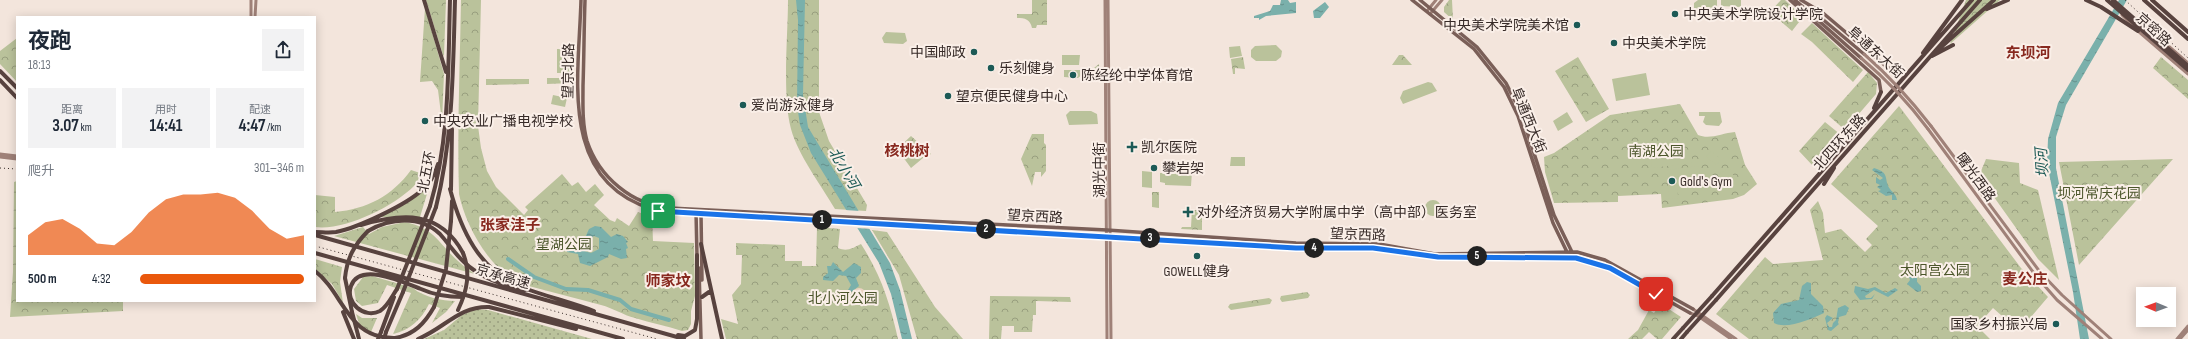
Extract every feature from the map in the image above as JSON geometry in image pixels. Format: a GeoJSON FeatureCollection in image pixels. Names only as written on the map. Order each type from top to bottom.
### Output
{"type":"FeatureCollection","features":[{"type":"Feature","properties":{"kind":"highway"},"geometry":{"type":"LineString","coordinates":[[424,0],[444,60],[447,80]]}},
{"type":"Feature","properties":{"kind":"highway","name":"北五环"},"geometry":{"type":"LineString","coordinates":[[378,339],[430,206],[442,155],[450,0]]}},
{"type":"Feature","properties":{"kind":"highway","name":"北五环"},"geometry":{"type":"LineString","coordinates":[[384,339],[436,207],[447,158],[452,113],[455,0]]}},
{"type":"Feature","properties":{"kind":"highway"},"geometry":{"type":"LineString","coordinates":[[1918,62],[1936,34],[1963,0]]}},
{"type":"Feature","properties":{"kind":"highway","name":"北四环东路"},"geometry":{"type":"LineString","coordinates":[[1673,339],[1972,0]]}},
{"type":"Feature","properties":{"kind":"highway","name":"北四环东路"},"geometry":{"type":"LineString","coordinates":[[1681,339],[1980,0]]}},
{"type":"Feature","properties":{"kind":"highway"},"geometry":{"type":"LineString","coordinates":[[1933,54],[1980,14],[1994,0]]}},
{"type":"Feature","properties":{"kind":"highway"},"geometry":{"type":"LineString","coordinates":[[1980,14],[2008,0]]}},
{"type":"Feature","properties":{"kind":"highway"},"geometry":{"type":"LineString","coordinates":[[2086,0],[2121,18],[2138,31]]}},
{"type":"Feature","properties":{"kind":"highway"},"geometry":{"type":"LineString","coordinates":[[2114,0],[2188,70]]}},
{"type":"Feature","properties":{"kind":"highway"},"geometry":{"type":"LineString","coordinates":[[2144,0],[2188,39]]}},
{"type":"Feature","properties":{"kind":"highway"},"geometry":{"type":"LineString","coordinates":[[2152,0],[2188,32]]}},
{"type":"Feature","properties":{"kind":"highway"},"geometry":{"type":"LineString","coordinates":[[2106,1],[2188,66]]}},
{"type":"Feature","properties":{"kind":"highway"},"geometry":{"type":"LineString","coordinates":[[1929,58],[1953,45]]}},
{"type":"Feature","properties":{"kind":"highway"},"geometry":{"type":"LineString","coordinates":[[0,71],[16,87]]}},
{"type":"Feature","properties":{"kind":"highway"},"geometry":{"type":"LineString","coordinates":[[0,80],[16,97]]}},
{"type":"Feature","properties":{"kind":"highway"},"geometry":{"type":"LineString","coordinates":[[1872,112],[1880,92]]}},
{"type":"Feature","properties":{"kind":"highway"},"geometry":{"type":"LineString","coordinates":[[316,272],[362,331],[371,336],[388,339],[412,333],[425,321],[434,307],[446,269],[451,221],[450,189],[452,113]]}},
{"type":"Feature","properties":{"kind":"highway"},"geometry":{"type":"LineString","coordinates":[[1821,164],[1842,148]]}},
{"type":"Feature","properties":{"kind":"highway"},"geometry":{"type":"LineString","coordinates":[[345,230],[390,210],[422,190],[430,182],[442,155]]}},
{"type":"Feature","properties":{"kind":"highway"},"geometry":{"type":"LineString","coordinates":[[1824,184],[1839,159]]}},
{"type":"Feature","properties":{"kind":"highway"},"geometry":{"type":"LineString","coordinates":[[450,189],[462,228],[473,246],[487,264],[503,278],[542,294]]}},
{"type":"Feature","properties":{"kind":"highway"},"geometry":{"type":"LineString","coordinates":[[316,232],[335,232],[391,218],[407,216],[436,224],[446,230],[463,253],[467,262],[468,286],[458,310],[445,325]]}},
{"type":"Feature","properties":{"kind":"highway"},"geometry":{"type":"LineString","coordinates":[[359,337],[345,278],[346,265],[350,254],[357,243],[368,231],[388,222],[401,220],[428,226],[439,234],[464,262],[478,273],[517,289],[542,294],[579,305],[615,319]]}},
{"type":"Feature","properties":{"kind":"highway","name":"京承高速"},"geometry":{"type":"LineString","coordinates":[[316,235],[684,339]]}},
{"type":"Feature","properties":{"kind":"highway"},"geometry":{"type":"LineString","coordinates":[[701,244],[722,339]]}},
{"type":"Feature","properties":{"kind":"highway","name":"京承高速"},"geometry":{"type":"LineString","coordinates":[[316,253],[623,339]]}},
{"type":"Feature","properties":{"kind":"highway"},"geometry":{"type":"LineString","coordinates":[[667,334],[685,336],[695,330],[697,255]]}},
{"type":"Feature","properties":{"kind":"highway"},"geometry":{"type":"LineString","coordinates":[[397,289],[387,304],[380,310],[372,313],[364,312],[356,308],[351,301],[351,285],[357,278],[365,274],[384,276],[446,296],[470,297]]}},
{"type":"Feature","properties":{"kind":"highway"},"geometry":{"type":"LineString","coordinates":[[702,297],[706,293],[712,294]]}},
{"type":"Feature","properties":{"kind":"highway"},"geometry":{"type":"LineString","coordinates":[[341,306],[354,339]]}},
{"type":"Feature","properties":{"kind":"highway"},"geometry":{"type":"LineString","coordinates":[[418,339],[445,325],[469,308],[489,307],[549,323],[617,338]]}},
{"type":"Feature","properties":{"kind":"highway"},"geometry":{"type":"LineString","coordinates":[[717,339],[720,333]]}},
{"type":"Feature","properties":{"kind":"main road"},"geometry":{"type":"LineString","coordinates":[[251,0],[251,16]]}},
{"type":"Feature","properties":{"kind":"main road"},"geometry":{"type":"LineString","coordinates":[[256,0],[256,16]]}},
{"type":"Feature","properties":{"kind":"main road","name":"望京北路"},"geometry":{"type":"LineString","coordinates":[[581,0],[579,124],[585,147],[594,166],[608,184],[632,201],[658,211],[698,214]]}},
{"type":"Feature","properties":{"kind":"main road","name":"望京北路"},"geometry":{"type":"LineString","coordinates":[[585,0],[583,117],[587,140],[597,162],[618,186],[638,199],[662,207],[699,209]]}},
{"type":"Feature","properties":{"kind":"main road","name":"湖光中街"},"geometry":{"type":"LineString","coordinates":[[1105,0],[1109,231]]}},
{"type":"Feature","properties":{"kind":"main road","name":"湖光中街"},"geometry":{"type":"LineString","coordinates":[[1108,0],[1110,339]]}},
{"type":"Feature","properties":{"kind":"main road","name":"阜通西大街"},"geometry":{"type":"LineString","coordinates":[[1412,0],[1430,11],[1477,47],[1506,83],[1521,113],[1554,215],[1572,252],[1572,258]]}},
{"type":"Feature","properties":{"kind":"main road","name":"阜通西大街"},"geometry":{"type":"LineString","coordinates":[[1420,0],[1430,11],[1478,53],[1504,87],[1518,116],[1553,224],[1567,252],[1567,258]]}},
{"type":"Feature","properties":{"kind":"main road"},"geometry":{"type":"LineString","coordinates":[[1430,11],[1436,0]]}},
{"type":"Feature","properties":{"kind":"main road"},"geometry":{"type":"LineString","coordinates":[[1430,11],[1442,0]]}},
{"type":"Feature","properties":{"kind":"main road"},"geometry":{"type":"LineString","coordinates":[[1790,0],[1879,80],[1880,92]]}},
{"type":"Feature","properties":{"kind":"main road","name":"阜通东大街"},"geometry":{"type":"LineString","coordinates":[[1795,0],[1861,58]]}},
{"type":"Feature","properties":{"kind":"main road"},"geometry":{"type":"LineString","coordinates":[[1800,0],[1823,13],[1888,68],[1902,68]]}},
{"type":"Feature","properties":{"kind":"main road","name":"阜通东大街"},"geometry":{"type":"LineString","coordinates":[[1800,0],[1886,73],[1910,99],[1929,128]]}},
{"type":"Feature","properties":{"kind":"main road","name":"京密路"},"geometry":{"type":"LineString","coordinates":[[2114,0],[2188,63]]}},
{"type":"Feature","properties":{"kind":"main road","name":"京密路"},"geometry":{"type":"LineString","coordinates":[[2106,1],[2121,18]]}},
{"type":"Feature","properties":{"kind":"main road","name":"京密路"},"geometry":{"type":"LineString","coordinates":[[2138,31],[2188,74]]}},
{"type":"Feature","properties":{"kind":"main road","name":"曙光西路"},"geometry":{"type":"LineString","coordinates":[[1861,58],[1883,76],[1929,128],[2040,272],[2111,339]]}},
{"type":"Feature","properties":{"kind":"main road","name":"曙光西路"},"geometry":{"type":"LineString","coordinates":[[1929,128],[2036,276],[2070,312],[2102,339]]}},
{"type":"Feature","properties":{"kind":"main road"},"geometry":{"type":"LineString","coordinates":[[0,155],[16,157]]}},
{"type":"Feature","properties":{"kind":"main road"},"geometry":{"type":"LineString","coordinates":[[699,209],[697,255],[702,339]]}},
{"type":"Feature","properties":{"kind":"main road","name":"望京西路"},"geometry":{"type":"LineString","coordinates":[[699,209],[1109,231],[1304,244],[1378,244],[1436,254],[1572,252],[1586,254],[1605,260],[1692,311]]}},
{"type":"Feature","properties":{"kind":"main road"},"geometry":{"type":"LineString","coordinates":[[698,214],[701,244],[702,339]]}},
{"type":"Feature","properties":{"kind":"main road","name":"望京西路"},"geometry":{"type":"LineString","coordinates":[[698,214],[1109,236],[1296,248],[1373,248],[1438,257],[1572,258],[1610,268],[1692,311]]}},
{"type":"Feature","properties":{"kind":"main road","name":"湖光中街"},"geometry":{"type":"LineString","coordinates":[[1107,339],[1109,236]]}},
{"type":"Feature","properties":{"kind":"main road"},"geometry":{"type":"LineString","coordinates":[[1692,311],[1706,318],[1736,339]]}},
{"type":"Feature","properties":{"kind":"main road"},"geometry":{"type":"LineString","coordinates":[[1706,318],[1732,339]]}},
{"type":"Feature","properties":{"kind":"main road"},"geometry":{"type":"LineString","coordinates":[[2176,339],[2188,326]]}},
{"type":"Feature","properties":{"kind":"main road"},"geometry":{"type":"LineString","coordinates":[[2180,339],[2188,330]]}},
{"type":"Feature","properties":{"kind":"green space"},"geometry":{"type":"Polygon","coordinates":[[[426,0],[446,0],[444,56],[443,55],[426,0]]]}},
{"type":"Feature","properties":{"kind":"green space","name":"望湖公园"},"geometry":{"type":"Polygon","coordinates":[[[461,0],[481,0],[478,126],[481,148],[487,171],[496,187],[524,215],[528,210],[525,207],[562,174],[572,186],[578,182],[586,192],[595,184],[604,195],[594,205],[610,220],[615,222],[617,218],[629,226],[638,212],[652,217],[653,241],[694,243],[695,296],[691,311],[691,324],[688,330],[682,331],[641,320],[605,306],[525,285],[502,271],[491,260],[482,247],[467,220],[459,194],[458,121],[461,0]]]}},
{"type":"Feature","properties":{"kind":"green space"},"geometry":{"type":"Polygon","coordinates":[[[788,0],[819,0],[819,112],[829,141],[867,205],[866,211],[835,209],[804,159],[794,139],[788,115],[786,83],[788,0]]]}},
{"type":"Feature","properties":{"kind":"green space"},"geometry":{"type":"Polygon","coordinates":[[[1032,0],[1047,0],[1047,25],[1037,25],[1036,28],[1032,28],[1027,20],[1017,18],[1017,14],[1032,14],[1032,0]]]}},
{"type":"Feature","properties":{"kind":"green space"},"geometry":{"type":"Polygon","coordinates":[[[1449,0],[1452,0],[1453,20],[1444,12],[1444,7],[1449,0]]]}},
{"type":"Feature","properties":{"kind":"green space"},"geometry":{"type":"Polygon","coordinates":[[[1698,0],[1717,0],[1717,13],[1694,9],[1694,3],[1698,0]]]}},
{"type":"Feature","properties":{"kind":"green space"},"geometry":{"type":"Polygon","coordinates":[[[1721,0],[1741,0],[1741,7],[1721,6],[1721,0]]]}},
{"type":"Feature","properties":{"kind":"green space"},"geometry":{"type":"Polygon","coordinates":[[[1781,0],[1785,0],[1803,17],[1792,31],[1770,12],[1781,0]]]}},
{"type":"Feature","properties":{"kind":"green space"},"geometry":{"type":"Polygon","coordinates":[[[1966,0],[2000,0],[1950,44],[1966,0]]]}},
{"type":"Feature","properties":{"kind":"green space"},"geometry":{"type":"Polygon","coordinates":[[[425,8],[444,74],[442,122],[438,90],[432,81],[420,82],[425,8]]]}},
{"type":"Feature","properties":{"kind":"green space"},"geometry":{"type":"Polygon","coordinates":[[[1812,23],[1863,70],[1853,82],[1812,42],[1801,34],[1812,23]]]}},
{"type":"Feature","properties":{"kind":"green space"},"geometry":{"type":"Polygon","coordinates":[[[886,32],[905,33],[907,41],[903,44],[884,43],[882,38],[886,32]]]}},
{"type":"Feature","properties":{"kind":"green space"},"geometry":{"type":"Polygon","coordinates":[[[16,39],[16,81],[0,64],[0,51],[16,39]]]}},
{"type":"Feature","properties":{"kind":"green space"},"geometry":{"type":"Polygon","coordinates":[[[1276,45],[1282,51],[1281,57],[1276,61],[1256,61],[1251,57],[1251,50],[1255,46],[1276,45]]]}},
{"type":"Feature","properties":{"kind":"green space"},"geometry":{"type":"Polygon","coordinates":[[[1240,46],[1242,56],[1230,58],[1229,47],[1240,46]]]}},
{"type":"Feature","properties":{"kind":"green space"},"geometry":{"type":"Polygon","coordinates":[[[557,49],[572,49],[571,73],[557,73],[557,49]]]}},
{"type":"Feature","properties":{"kind":"green space"},"geometry":{"type":"Polygon","coordinates":[[[1062,55],[1080,55],[1079,65],[1062,65],[1062,55]]]}},
{"type":"Feature","properties":{"kind":"green space"},"geometry":{"type":"Polygon","coordinates":[[[1399,55],[1403,55],[1412,65],[1392,65],[1399,55]]]}},
{"type":"Feature","properties":{"kind":"green space"},"geometry":{"type":"Polygon","coordinates":[[[1243,57],[1245,69],[1235,68],[1235,74],[1233,74],[1231,59],[1243,57]]]}},
{"type":"Feature","properties":{"kind":"green space"},"geometry":{"type":"Polygon","coordinates":[[[1578,57],[1609,109],[1586,122],[1555,71],[1578,57]]]}},
{"type":"Feature","properties":{"kind":"green space"},"geometry":{"type":"Polygon","coordinates":[[[2161,57],[2188,80],[2188,99],[2153,68],[2161,57]]]}},
{"type":"Feature","properties":{"kind":"green space"},"geometry":{"type":"Polygon","coordinates":[[[1099,64],[1099,77],[1096,81],[1082,80],[1087,75],[1089,77],[1091,75],[1093,76],[1096,70],[1094,68],[1099,64]]]}},
{"type":"Feature","properties":{"kind":"green space","name":"陈经纶中学体育馆"},"geometry":{"type":"Polygon","coordinates":[[[1064,70],[1084,70],[1084,73],[1078,78],[1064,77],[1064,70]]]}},
{"type":"Feature","properties":{"kind":"green space"},"geometry":{"type":"Polygon","coordinates":[[[1868,72],[1877,83],[1876,94],[1845,130],[1829,116],[1868,72]]]}},
{"type":"Feature","properties":{"kind":"green space"},"geometry":{"type":"Polygon","coordinates":[[[1646,73],[1650,95],[1616,101],[1612,79],[1646,73]]]}},
{"type":"Feature","properties":{"kind":"green space"},"geometry":{"type":"Polygon","coordinates":[[[547,78],[571,78],[571,83],[547,84],[547,78]]]}},
{"type":"Feature","properties":{"kind":"green space"},"geometry":{"type":"Polygon","coordinates":[[[486,79],[529,79],[529,84],[486,85],[486,79]]]}},
{"type":"Feature","properties":{"kind":"green space"},"geometry":{"type":"Polygon","coordinates":[[[1428,82],[1432,83],[1437,91],[1403,104],[1400,98],[1403,91],[1428,82]]]}},
{"type":"Feature","properties":{"kind":"green space"},"geometry":{"type":"Polygon","coordinates":[[[553,95],[567,98],[565,107],[551,104],[553,95]]]}},
{"type":"Feature","properties":{"kind":"green space","name":"南湖公园"},"geometry":{"type":"Polygon","coordinates":[[[1680,104],[1698,135],[1712,137],[1735,132],[1745,165],[1757,184],[1744,195],[1733,199],[1662,208],[1661,194],[1618,196],[1618,202],[1554,203],[1545,172],[1544,157],[1554,153],[1610,115],[1680,104]]]}},
{"type":"Feature","properties":{"kind":"green space","name":"太阳宫公园"},"geometry":{"type":"Polygon","coordinates":[[[1899,106],[2021,268],[2048,297],[2019,331],[1993,308],[1977,326],[1990,339],[1749,339],[1716,314],[1765,257],[1773,264],[1823,260],[1810,210],[1818,201],[1823,213],[1825,233],[1841,229],[1865,252],[1872,245],[1866,239],[1878,226],[1831,184],[1899,106]]]}},
{"type":"Feature","properties":{"kind":"green space"},"geometry":{"type":"Polygon","coordinates":[[[1070,111],[1091,111],[1097,114],[1098,124],[1069,125],[1066,115],[1070,111]]]}},
{"type":"Feature","properties":{"kind":"green space"},"geometry":{"type":"Polygon","coordinates":[[[1567,112],[1573,122],[1558,131],[1553,121],[1567,112]]]}},
{"type":"Feature","properties":{"kind":"green space"},"geometry":{"type":"Polygon","coordinates":[[[1699,112],[1720,112],[1722,122],[1719,126],[1706,125],[1703,122],[1705,116],[1699,116],[1699,112]]]}},
{"type":"Feature","properties":{"kind":"green space"},"geometry":{"type":"Polygon","coordinates":[[[1825,122],[1841,135],[1813,166],[1799,151],[1825,122]]]}},
{"type":"Feature","properties":{"kind":"green space"},"geometry":{"type":"Polygon","coordinates":[[[1032,134],[1044,134],[1044,143],[1046,145],[1046,171],[1041,177],[1041,172],[1035,172],[1032,186],[1021,159],[1032,134]]]}},
{"type":"Feature","properties":{"kind":"green space"},"geometry":{"type":"Polygon","coordinates":[[[911,136],[931,154],[923,158],[911,168],[897,149],[911,136]]]}},
{"type":"Feature","properties":{"kind":"green space"},"geometry":{"type":"Polygon","coordinates":[[[1692,149],[1692,162],[1652,168],[1651,155],[1692,149]]]}},
{"type":"Feature","properties":{"kind":"green space"},"geometry":{"type":"Polygon","coordinates":[[[1711,151],[1721,159],[1717,165],[1706,157],[1711,151]]]}},
{"type":"Feature","properties":{"kind":"green space"},"geometry":{"type":"Polygon","coordinates":[[[1231,157],[1245,157],[1245,166],[1230,166],[1231,157]]]}},
{"type":"Feature","properties":{"kind":"green space"},"geometry":{"type":"Polygon","coordinates":[[[1986,159],[2019,163],[2020,183],[2038,190],[2059,280],[2038,259],[1979,176],[1986,159]]]}},
{"type":"Feature","properties":{"kind":"green space","name":"坝河常庆花园"},"geometry":{"type":"Polygon","coordinates":[[[2173,159],[2079,265],[2059,162],[2173,159]]]}},
{"type":"Feature","properties":{"kind":"green space","name":"Gold's Gym"},"geometry":{"type":"Polygon","coordinates":[[[1699,166],[1700,186],[1694,187],[1692,175],[1677,177],[1678,198],[1669,199],[1667,170],[1699,166]]]}},
{"type":"Feature","properties":{"kind":"green space"},"geometry":{"type":"Polygon","coordinates":[[[1729,168],[1736,179],[1725,185],[1719,174],[1729,168]]]}},
{"type":"Feature","properties":{"kind":"green space"},"geometry":{"type":"Polygon","coordinates":[[[411,170],[423,174],[414,186],[405,194],[394,202],[368,216],[340,225],[316,227],[316,195],[335,197],[335,212],[358,208],[378,200],[404,179],[411,170]]]}},
{"type":"Feature","properties":{"kind":"green space"},"geometry":{"type":"Polygon","coordinates":[[[1165,170],[1192,171],[1191,186],[1165,185],[1165,183],[1160,182],[1160,173],[1165,173],[1165,170]]]}},
{"type":"Feature","properties":{"kind":"green space"},"geometry":{"type":"Polygon","coordinates":[[[1142,171],[1152,172],[1152,188],[1142,187],[1142,171]]]}},
{"type":"Feature","properties":{"kind":"green space"},"geometry":{"type":"Polygon","coordinates":[[[16,181],[16,302],[123,302],[123,311],[10,317],[13,272],[14,182],[16,181]]]}},
{"type":"Feature","properties":{"kind":"green space"},"geometry":{"type":"Polygon","coordinates":[[[430,184],[420,217],[381,217],[430,184]]]}},
{"type":"Feature","properties":{"kind":"green space"},"geometry":{"type":"Polygon","coordinates":[[[1152,192],[1159,192],[1159,208],[1152,207],[1152,192]]]}},
{"type":"Feature","properties":{"kind":"green space"},"geometry":{"type":"Polygon","coordinates":[[[1433,200],[1439,202],[1441,208],[1439,214],[1433,216],[1427,214],[1425,208],[1427,202],[1433,200]]]}},
{"type":"Feature","properties":{"kind":"green space"},"geometry":{"type":"Polygon","coordinates":[[[1192,210],[1202,210],[1202,230],[1181,229],[1182,227],[1191,227],[1192,210]]]}},
{"type":"Feature","properties":{"kind":"green space"},"geometry":{"type":"Polygon","coordinates":[[[405,222],[430,232],[460,263],[475,274],[334,236],[363,227],[369,234],[382,227],[405,222]]]}},
{"type":"Feature","properties":{"kind":"green space","name":"北小河公园"},"geometry":{"type":"Polygon","coordinates":[[[817,227],[840,229],[838,248],[847,250],[861,244],[874,267],[884,290],[892,313],[898,339],[726,339],[721,319],[738,324],[732,295],[741,284],[742,255],[736,255],[736,243],[785,245],[785,261],[802,261],[802,266],[816,266],[817,227]]]}},
{"type":"Feature","properties":{"kind":"green space"},"geometry":{"type":"Polygon","coordinates":[[[872,230],[887,232],[935,307],[963,339],[917,339],[899,275],[872,230]]]}},
{"type":"Feature","properties":{"kind":"green space"},"geometry":{"type":"Polygon","coordinates":[[[316,259],[342,267],[340,282],[343,303],[332,284],[316,270],[316,259]]]}},
{"type":"Feature","properties":{"kind":"green space"},"geometry":{"type":"Polygon","coordinates":[[[372,276],[413,288],[422,294],[433,298],[455,301],[446,312],[432,323],[440,308],[429,304],[414,324],[405,330],[393,334],[411,293],[387,285],[378,303],[362,306],[356,301],[354,289],[363,277],[372,276]]]}},
{"type":"Feature","properties":{"kind":"green space"},"geometry":{"type":"Polygon","coordinates":[[[1307,292],[1310,295],[1308,298],[1282,302],[1280,299],[1281,296],[1307,292]]]}},
{"type":"Feature","properties":{"kind":"green space"},"geometry":{"type":"Polygon","coordinates":[[[990,296],[1070,297],[1071,302],[1036,301],[1036,315],[1033,315],[1032,332],[1014,332],[1014,326],[1002,326],[1001,339],[989,339],[990,296]]]}},
{"type":"Feature","properties":{"kind":"green space"},"geometry":{"type":"Polygon","coordinates":[[[1269,298],[1272,300],[1270,304],[1231,310],[1228,307],[1230,304],[1269,298]]]}},
{"type":"Feature","properties":{"kind":"green space"},"geometry":{"type":"Polygon","coordinates":[[[1655,300],[1681,317],[1662,339],[1657,339],[1649,332],[1642,339],[1628,339],[1638,330],[1649,310],[1654,313],[1659,306],[1653,302],[1655,300]]]}},
{"type":"Feature","properties":{"kind":"green space"},"geometry":{"type":"Polygon","coordinates":[[[476,309],[488,310],[592,339],[424,339],[444,330],[462,315],[476,309]]]}},
{"type":"Feature","properties":{"kind":"green space"},"geometry":{"type":"Polygon","coordinates":[[[356,314],[362,318],[377,318],[371,332],[360,326],[356,314]]]}},
{"type":"Feature","properties":{"kind":"shaded area"},"geometry":{"type":"Polygon","coordinates":[[[859,288],[864,290],[866,295],[864,300],[859,302],[854,300],[852,295],[854,290],[859,288]]]}},
{"type":"Feature","properties":{"kind":"water","name":"北小河"},"geometry":{"type":"Polygon","coordinates":[[[796,0],[805,0],[803,95],[808,127],[890,263],[900,290],[912,339],[902,339],[891,294],[879,263],[811,153],[800,125],[797,105],[798,20],[796,0]]]}},
{"type":"Feature","properties":{"kind":"water"},"geometry":{"type":"Polygon","coordinates":[[[1281,0],[1288,0],[1290,3],[1296,2],[1296,13],[1266,16],[1259,20],[1259,18],[1254,18],[1254,16],[1270,11],[1273,5],[1280,5],[1281,0]]]}},
{"type":"Feature","properties":{"kind":"water"},"geometry":{"type":"Polygon","coordinates":[[[2119,0],[2127,0],[2066,105],[2056,137],[2056,168],[2089,339],[2080,339],[2073,292],[2047,163],[2048,139],[2058,103],[2119,0]]]}},
{"type":"Feature","properties":{"kind":"water"},"geometry":{"type":"Polygon","coordinates":[[[1325,2],[1329,7],[1320,18],[1314,18],[1313,11],[1325,2]]]}},
{"type":"Feature","properties":{"kind":"water"},"geometry":{"type":"Polygon","coordinates":[[[1874,168],[1885,174],[1888,185],[1897,200],[1892,200],[1892,195],[1886,196],[1878,191],[1881,190],[1877,187],[1880,185],[1876,183],[1876,177],[1880,180],[1883,178],[1872,170],[1874,168]]]}},
{"type":"Feature","properties":{"kind":"water"},"geometry":{"type":"Polygon","coordinates":[[[595,226],[601,227],[611,237],[617,234],[623,236],[628,242],[626,243],[628,248],[626,249],[627,258],[621,259],[609,254],[608,257],[590,266],[580,263],[578,254],[567,252],[567,246],[571,240],[576,242],[584,240],[589,229],[595,226]],[[594,236],[582,244],[581,250],[591,253],[599,249],[599,238],[594,236]]]}},
{"type":"Feature","properties":{"kind":"water"},"geometry":{"type":"Polygon","coordinates":[[[833,262],[843,272],[854,263],[861,267],[861,273],[856,278],[859,286],[850,293],[848,290],[851,285],[846,276],[839,275],[833,281],[823,280],[823,277],[828,273],[827,266],[831,266],[833,262]]]}},
{"type":"Feature","properties":{"kind":"water"},"geometry":{"type":"Polygon","coordinates":[[[1908,273],[1917,276],[1917,282],[1921,286],[1921,291],[1917,292],[1907,284],[1910,280],[1908,273]]]}},
{"type":"Feature","properties":{"kind":"water"},"geometry":{"type":"Polygon","coordinates":[[[1807,282],[1811,283],[1811,294],[1823,306],[1824,313],[1806,321],[1792,324],[1779,325],[1774,323],[1773,313],[1781,304],[1799,300],[1802,286],[1807,282]]]}},
{"type":"Feature","properties":{"kind":"water"},"geometry":{"type":"Polygon","coordinates":[[[1855,286],[1868,289],[1875,287],[1886,293],[1895,288],[1898,290],[1888,297],[1874,290],[1865,296],[1866,298],[1871,298],[1875,294],[1872,299],[1860,300],[1854,292],[1855,286]]]}},
{"type":"Feature","properties":{"kind":"water"},"geometry":{"type":"Polygon","coordinates":[[[1845,305],[1849,308],[1846,315],[1839,317],[1839,324],[1831,331],[1828,330],[1825,318],[1827,315],[1833,318],[1827,323],[1829,327],[1832,327],[1836,320],[1838,308],[1845,305]]]}},
{"type":"Feature","properties":{"kind":"pier"},"geometry":{"type":"Polygon","coordinates":[[[845,210],[860,211],[872,229],[856,228],[845,210]]]}},
{"type":"Feature","properties":{"kind":"waterway"},"geometry":{"type":"LineString","coordinates":[[508,259],[534,277],[566,289],[588,290],[620,300],[631,309],[669,320]]}},
{"type":"Feature","properties":{"kind":"railway"},"geometry":{"type":"LineString","coordinates":[[2125,0],[2188,58]]}},
{"type":"Feature","properties":{"kind":"railway"},"geometry":{"type":"LineString","coordinates":[[0,168],[16,169]]}},
{"type":"Feature","properties":{"kind":"railway"},"geometry":{"type":"LineString","coordinates":[[316,246],[657,339]]}},
{"type":"Feature","properties":{"kind":"place","name":"中央美术学院设计学院"},"geometry":{"type":"Point","coordinates":[1675,14]}},
{"type":"Feature","properties":{"kind":"place","name":"中央美术学院美术馆"},"geometry":{"type":"Point","coordinates":[1577,25]}},
{"type":"Feature","properties":{"kind":"place","name":"中央美术学院"},"geometry":{"type":"Point","coordinates":[1614,43]}},
{"type":"Feature","properties":{"kind":"place","name":"中国邮政"},"geometry":{"type":"Point","coordinates":[974,52]}},
{"type":"Feature","properties":{"kind":"place","name":"乐刻健身"},"geometry":{"type":"Point","coordinates":[991,68]}},
{"type":"Feature","properties":{"kind":"place","name":"陈经纶中学体育馆"},"geometry":{"type":"Point","coordinates":[1073,75]}},
{"type":"Feature","properties":{"kind":"place","name":"望京便民健身中心"},"geometry":{"type":"Point","coordinates":[948,96]}},
{"type":"Feature","properties":{"kind":"place","name":"爱尚游泳健身"},"geometry":{"type":"Point","coordinates":[743,105]}},
{"type":"Feature","properties":{"kind":"place","name":"中央农业广播电视学校"},"geometry":{"type":"Point","coordinates":[425,121]}},
{"type":"Feature","properties":{"kind":"place","name":"凯尔医院"},"geometry":{"type":"Point","coordinates":[1132,147]}},
{"type":"Feature","properties":{"kind":"place","name":"攀岩架"},"geometry":{"type":"Point","coordinates":[1154,168]}},
{"type":"Feature","properties":{"kind":"place","name":"Gold's Gym"},"geometry":{"type":"Point","coordinates":[1672,181]}},
{"type":"Feature","properties":{"kind":"place","name":"对外经济贸易大学附属中学（高中部）医务室"},"geometry":{"type":"Point","coordinates":[1188,212]}},
{"type":"Feature","properties":{"kind":"place","name":"GOWELL健身"},"geometry":{"type":"Point","coordinates":[1197,256]}},
{"type":"Feature","properties":{"kind":"place","name":"国家乡村振兴局"},"geometry":{"type":"Point","coordinates":[2056,324]}},
{"type":"Feature","properties":{"kind":"district","name":"东坝河"},"geometry":{"type":"Point","coordinates":[2028,53]}},
{"type":"Feature","properties":{"kind":"district","name":"核桃树"},"geometry":{"type":"Point","coordinates":[907,151]}},
{"type":"Feature","properties":{"kind":"district","name":"张家洼子"},"geometry":{"type":"Point","coordinates":[510,225]}},
{"type":"Feature","properties":{"kind":"district","name":"麦公庄"},"geometry":{"type":"Point","coordinates":[2025,279]}},
{"type":"Feature","properties":{"kind":"district","name":"师家坟"},"geometry":{"type":"Point","coordinates":[668,281]}},
{"type":"Feature","properties":{"kind":"route"},"geometry":{"type":"LineString","coordinates":[[658,211],[1208,241],[1296,248],[1373,248],[1438,257],[1572,258],[1586,260],[1610,268],[1656,294]]}},
{"type":"Feature","properties":{"kind":"water label","name":"坝河"},"geometry":{"type":"Point","coordinates":[2042,163]}}]}
